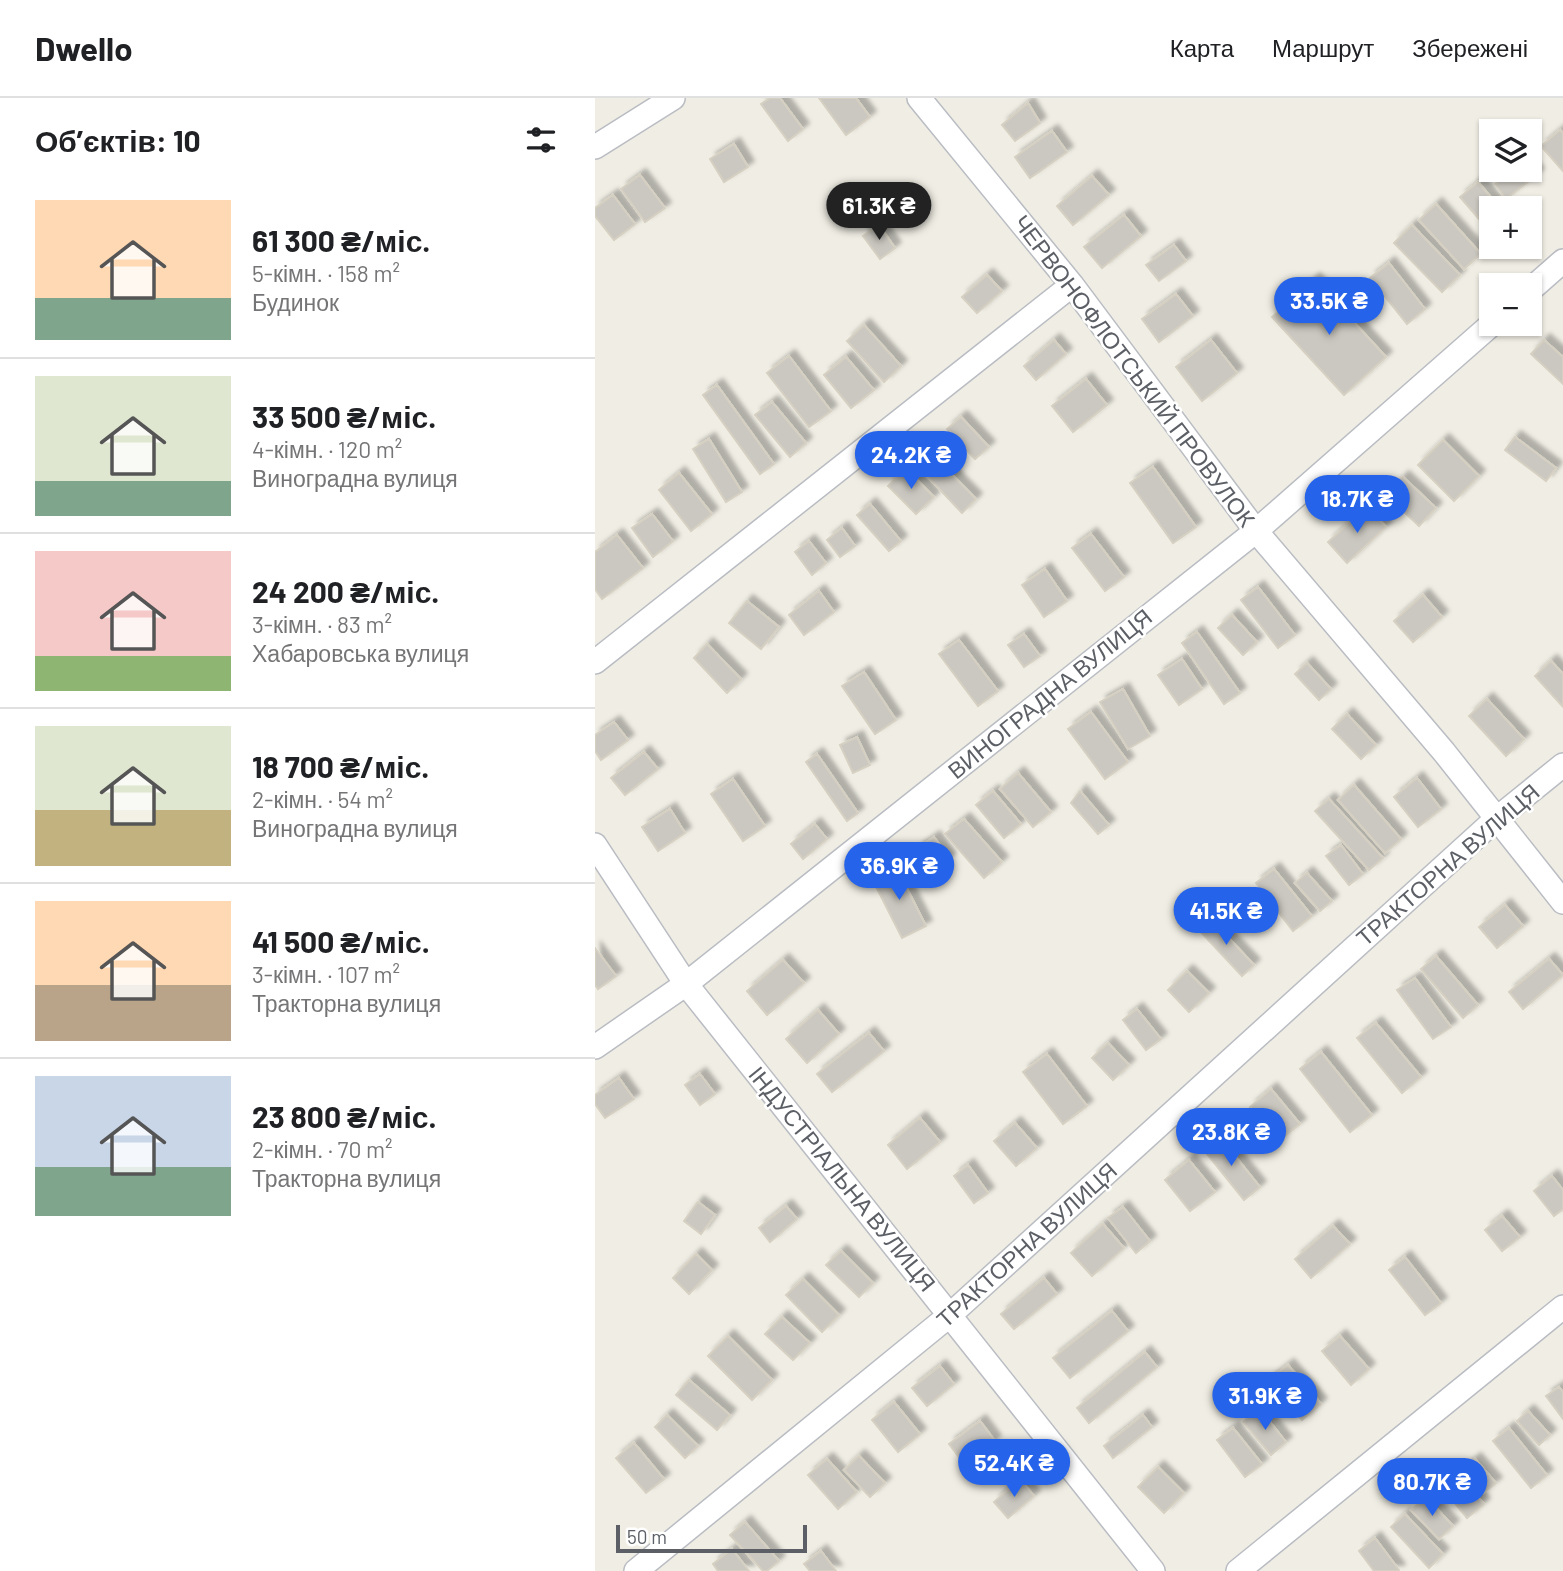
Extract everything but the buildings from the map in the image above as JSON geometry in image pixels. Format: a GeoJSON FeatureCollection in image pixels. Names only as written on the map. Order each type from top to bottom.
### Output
{"type":"FeatureCollection","features":[{"type":"Feature","properties":{"kind":"street"},"geometry":{"type":"LineString","coordinates":[[595,147],[673,98]]}},
{"type":"Feature","properties":{"kind":"street","name":"ЧЕРВОНОФЛОТСЬКИЙ ПРОВУЛОК"},"geometry":{"type":"LineString","coordinates":[[919,98],[1072,285],[1256,531],[1444,752],[1495,820],[1563,902]]}},
{"type":"Feature","properties":{"kind":"street"},"geometry":{"type":"LineString","coordinates":[[1542,280],[1563,261]]}},
{"type":"Feature","properties":{"kind":"street"},"geometry":{"type":"LineString","coordinates":[[595,662],[1072,285]]}},
{"type":"Feature","properties":{"kind":"street","name":"ВИНОГРАДНА ВУЛИЦЯ"},"geometry":{"type":"LineString","coordinates":[[595,1047],[687,984],[1256,531],[1479,335]]}},
{"type":"Feature","properties":{"kind":"street","name":"ТРАКТОРНА ВУЛИЦЯ"},"geometry":{"type":"LineString","coordinates":[[636,1571],[950,1315],[1495,820],[1563,765]]}},
{"type":"Feature","properties":{"kind":"street","name":"ІНДУСТРІАЛЬНА ВУЛИЦЯ"},"geometry":{"type":"LineString","coordinates":[[595,845],[687,984],[1153,1571]]}},
{"type":"Feature","properties":{"kind":"street"},"geometry":{"type":"LineString","coordinates":[[1238,1571],[1563,1307]]}}]}
